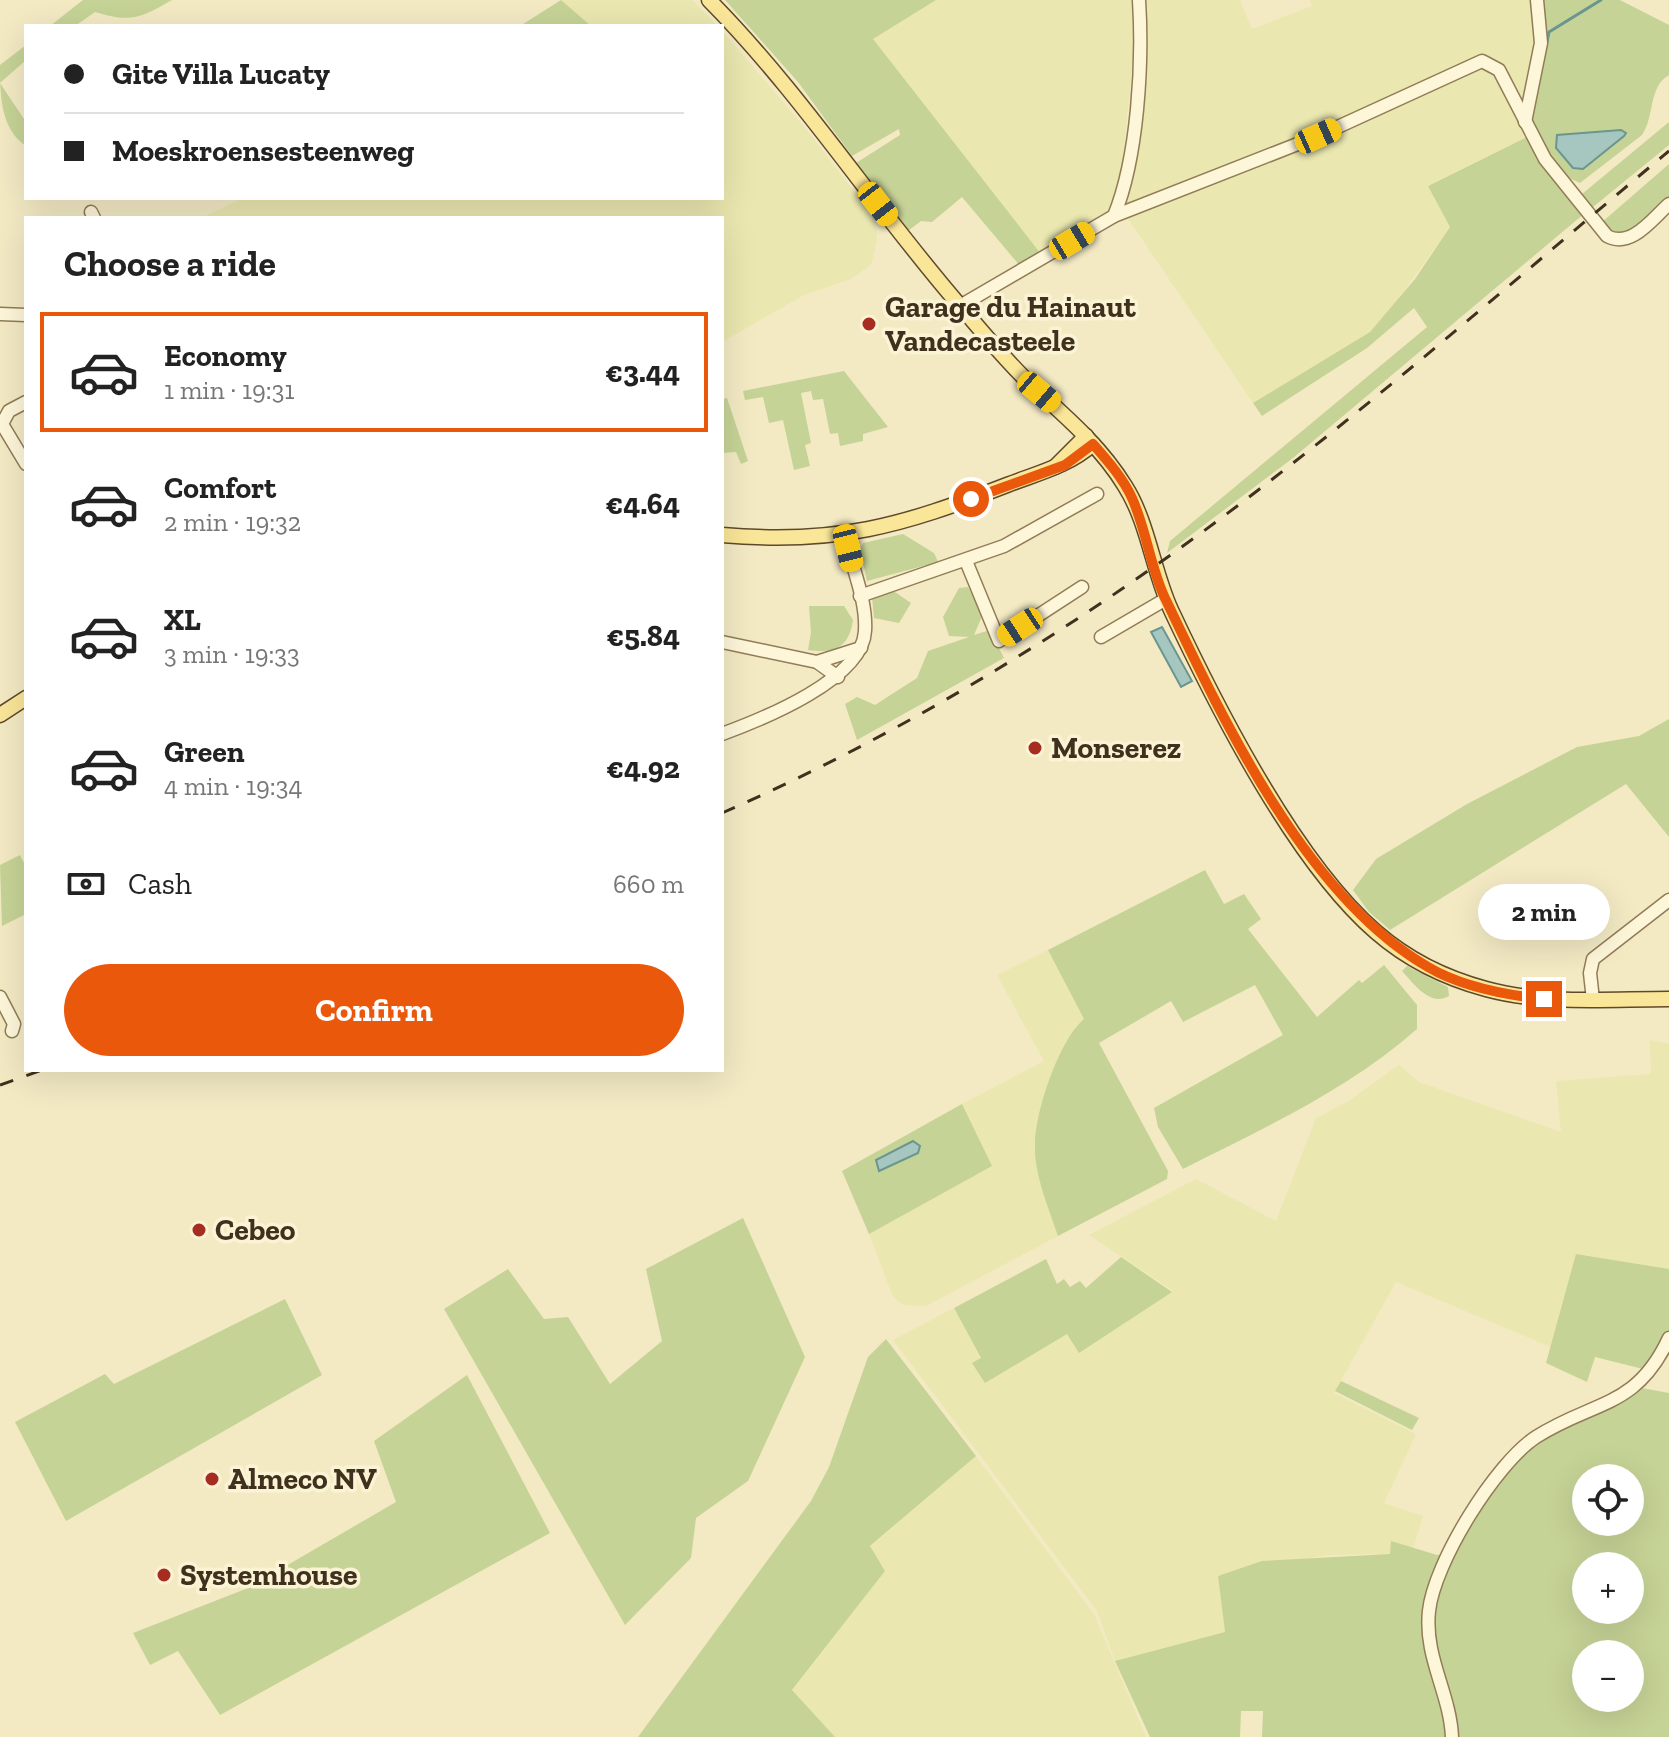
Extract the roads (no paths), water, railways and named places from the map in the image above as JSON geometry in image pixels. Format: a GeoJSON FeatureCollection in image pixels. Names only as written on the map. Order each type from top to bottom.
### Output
{"type":"FeatureCollection","features":[{"type":"Feature","properties":{"kind":"main road"},"geometry":{"type":"LineString","coordinates":[[709,0],[786,86],[960,306],[1039,392],[1089,440],[1132,499],[1166,599],[1249,759],[1291,828],[1335,889],[1374,931],[1431,969],[1470,985],[1525,997],[1669,999]]}},
{"type":"Feature","properties":{"kind":"main road"},"geometry":{"type":"LineString","coordinates":[[724,535],[790,539],[845,535],[898,525],[1073,462],[1089,440]]}},
{"type":"Feature","properties":{"kind":"main road"},"geometry":{"type":"LineString","coordinates":[[0,715],[24,699]]}},
{"type":"Feature","properties":{"kind":"street"},"geometry":{"type":"LineString","coordinates":[[1114,216],[1122,197],[1134,114],[1140,40],[1139,0]]}},
{"type":"Feature","properties":{"kind":"street"},"geometry":{"type":"LineString","coordinates":[[1525,122],[1541,43],[1537,0]]}},
{"type":"Feature","properties":{"kind":"street"},"geometry":{"type":"LineString","coordinates":[[960,306],[1114,216],[1318,136],[1475,62],[1490,63],[1499,70],[1545,159],[1611,238],[1633,236],[1669,204]]}},
{"type":"Feature","properties":{"kind":"street"},"geometry":{"type":"LineString","coordinates":[[0,314],[24,315]]}},
{"type":"Feature","properties":{"kind":"street"},"geometry":{"type":"LineString","coordinates":[[24,403],[9,411],[2,424],[24,461]]}},
{"type":"Feature","properties":{"kind":"street"},"geometry":{"type":"LineString","coordinates":[[860,596],[966,561],[1030,533],[1097,494]]}},
{"type":"Feature","properties":{"kind":"street"},"geometry":{"type":"LineString","coordinates":[[724,733],[838,677],[850,667],[861,648],[865,629],[845,535]]}},
{"type":"Feature","properties":{"kind":"street"},"geometry":{"type":"LineString","coordinates":[[966,561],[999,641],[1082,587]]}},
{"type":"Feature","properties":{"kind":"street"},"geometry":{"type":"LineString","coordinates":[[1101,637],[1166,599]]}},
{"type":"Feature","properties":{"kind":"street"},"geometry":{"type":"LineString","coordinates":[[724,642],[817,662],[838,677]]}},
{"type":"Feature","properties":{"kind":"street"},"geometry":{"type":"LineString","coordinates":[[817,662],[861,648]]}},
{"type":"Feature","properties":{"kind":"street"},"geometry":{"type":"LineString","coordinates":[[1593,1000],[1590,973],[1593,959],[1669,900]]}},
{"type":"Feature","properties":{"kind":"street"},"geometry":{"type":"LineString","coordinates":[[0,997],[17,1024]]}},
{"type":"Feature","properties":{"kind":"street"},"geometry":{"type":"LineString","coordinates":[[1452,1737],[1448,1710],[1432,1659],[1429,1612],[1437,1583],[1476,1505],[1496,1474],[1533,1439],[1620,1398],[1641,1382],[1659,1360],[1669,1338]]}},
{"type":"Feature","properties":{"kind":"water"},"geometry":{"type":"Polygon","coordinates":[[[1621,130],[1626,133],[1624,136],[1583,169],[1573,168],[1556,148],[1557,135],[1621,130]]]}},
{"type":"Feature","properties":{"kind":"water"},"geometry":{"type":"Polygon","coordinates":[[[1162,627],[1192,681],[1181,687],[1151,632],[1162,627]]]}},
{"type":"Feature","properties":{"kind":"water"},"geometry":{"type":"Polygon","coordinates":[[[913,1141],[920,1146],[918,1153],[879,1171],[876,1160],[913,1141]]]}},
{"type":"Feature","properties":{"kind":"waterway"},"geometry":{"type":"LineString","coordinates":[[1547,42],[1549,32],[1601,0]]}},
{"type":"Feature","properties":{"kind":"railway"},"geometry":{"type":"LineString","coordinates":[[724,812],[909,721],[1029,650],[1145,573],[1321,441],[1669,151]]}},
{"type":"Feature","properties":{"kind":"railway"},"geometry":{"type":"LineString","coordinates":[[0,1085],[36,1072]]}},
{"type":"Feature","properties":{"kind":"place","name":"Garage du Hainaut Vandecasteele"},"geometry":{"type":"Point","coordinates":[869,324]}},
{"type":"Feature","properties":{"kind":"place","name":"Monserez"},"geometry":{"type":"Point","coordinates":[1035,748]}},
{"type":"Feature","properties":{"kind":"place","name":"Cebeo"},"geometry":{"type":"Point","coordinates":[199,1230]}},
{"type":"Feature","properties":{"kind":"place","name":"Almeco NV"},"geometry":{"type":"Point","coordinates":[212,1479]}},
{"type":"Feature","properties":{"kind":"place","name":"Systemhouse"},"geometry":{"type":"Point","coordinates":[164,1575]}}]}
